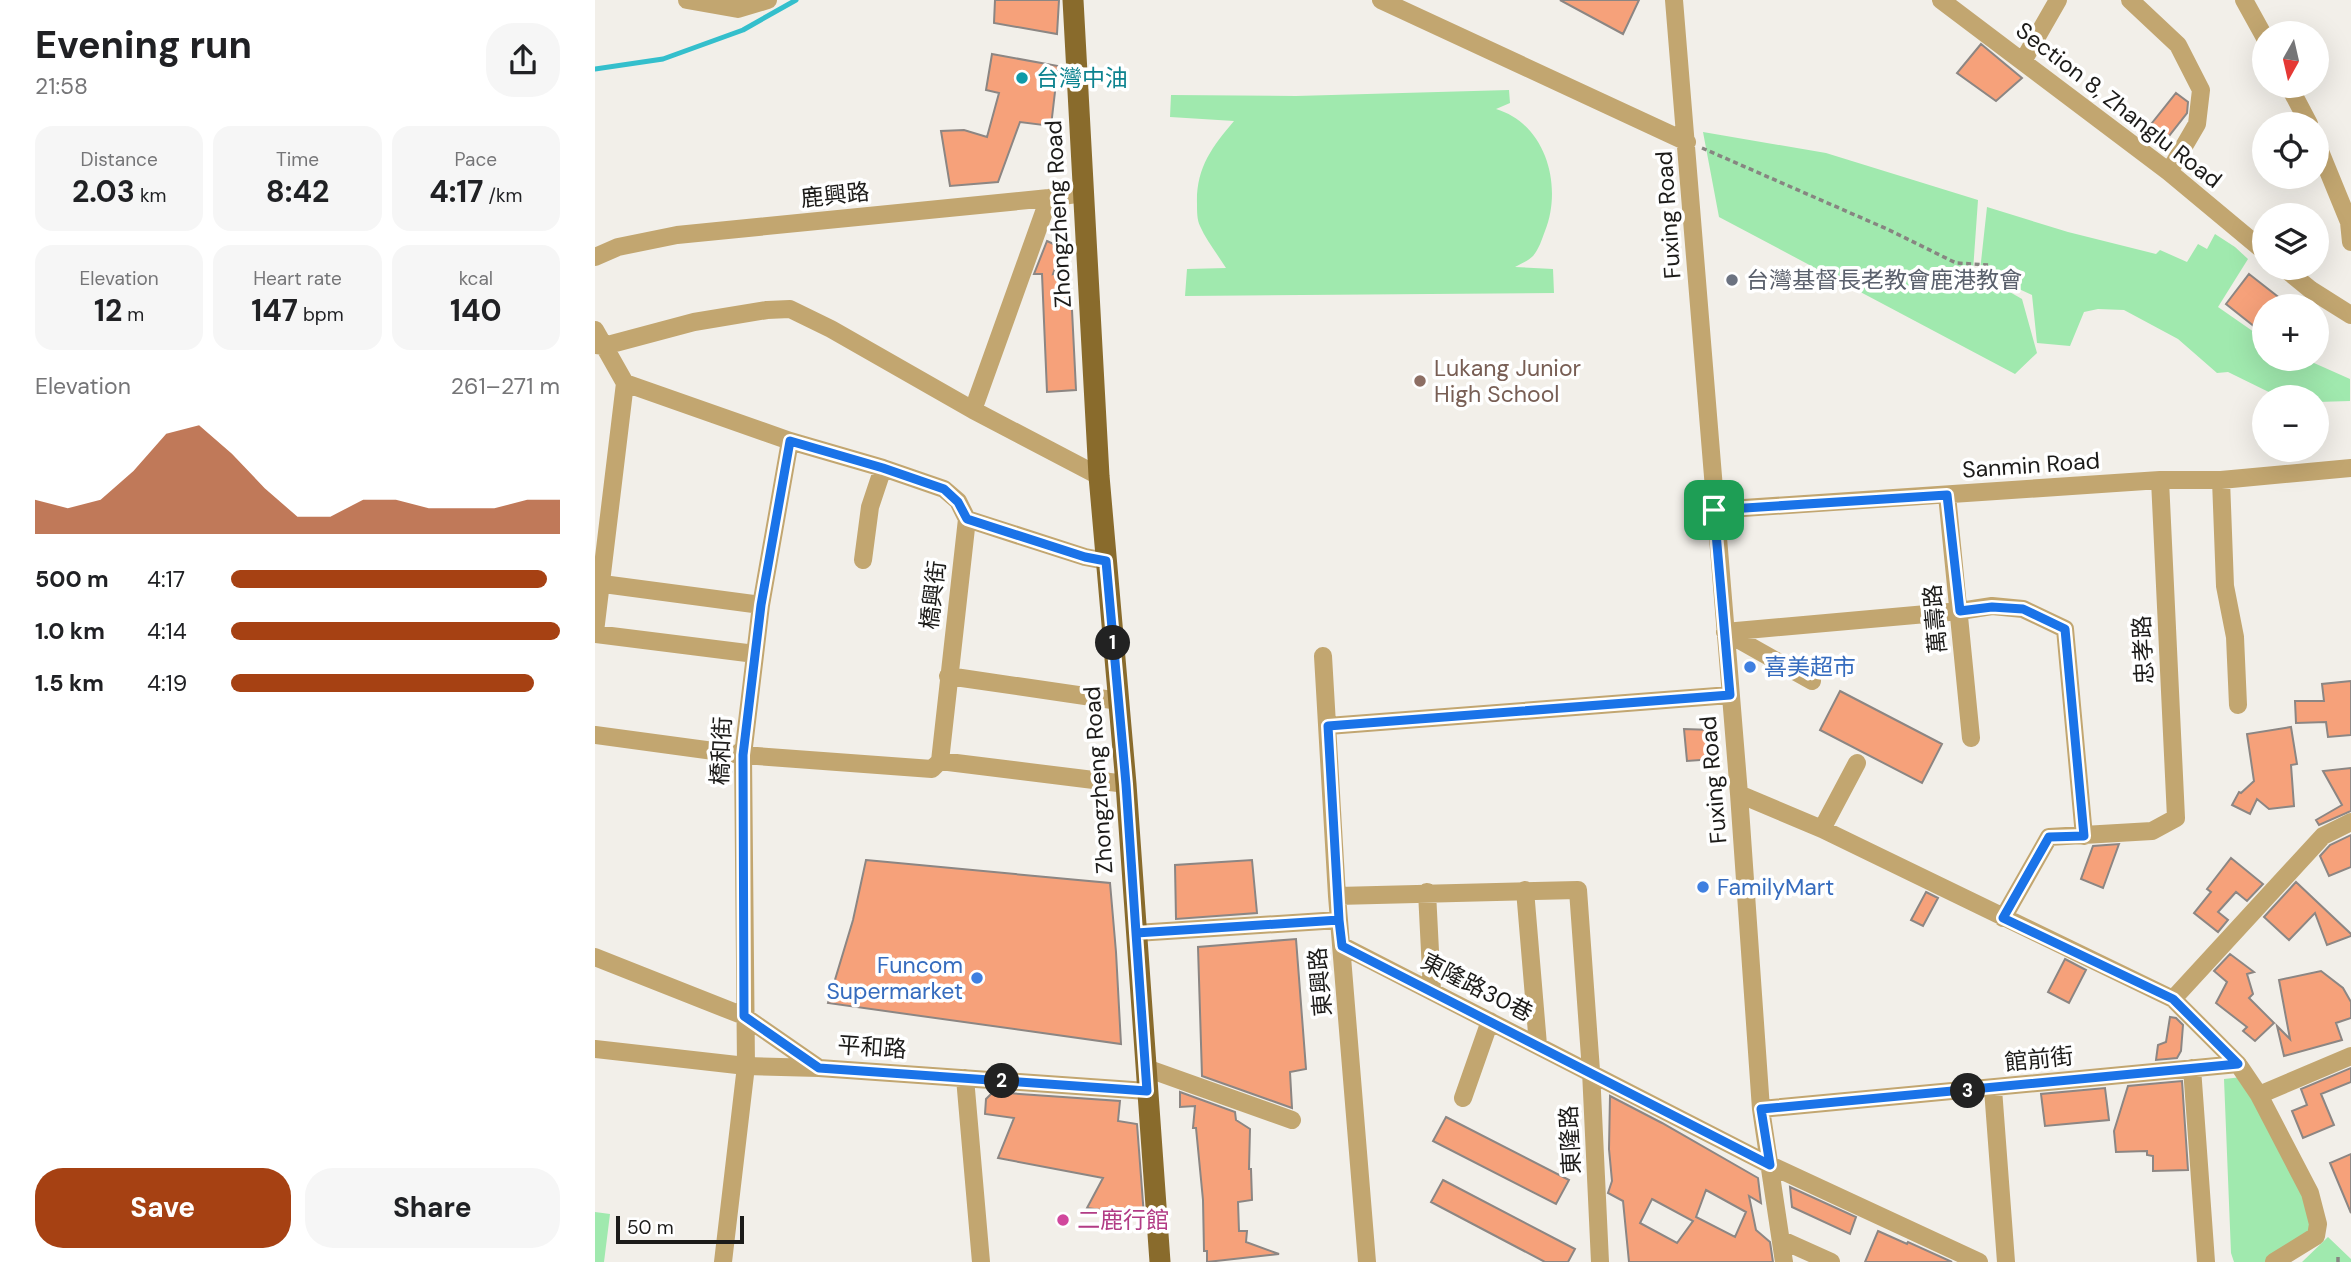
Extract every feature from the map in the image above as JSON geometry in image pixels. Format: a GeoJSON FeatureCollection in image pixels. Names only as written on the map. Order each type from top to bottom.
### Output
{"type":"FeatureCollection","features":[{"type":"Feature","properties":{"kind":"main road","name":"Zhongzheng Road"},"geometry":{"type":"LineString","coordinates":[[1073,0],[1099,476],[1126,784],[1160,1262]]}},
{"type":"Feature","properties":{"kind":"street"},"geometry":{"type":"LineString","coordinates":[[687,0],[738,9],[768,0]]}},
{"type":"Feature","properties":{"kind":"street"},"geometry":{"type":"LineString","coordinates":[[1381,0],[1687,142]]}},
{"type":"Feature","properties":{"kind":"street","name":"Fuxing Road"},"geometry":{"type":"LineString","coordinates":[[1674,0],[1739,793],[1761,1109],[1784,1262]]}},
{"type":"Feature","properties":{"kind":"street","name":"Section 8, Zhanglu Road"},"geometry":{"type":"LineString","coordinates":[[1941,0],[2169,172],[2252,241]]}},
{"type":"Feature","properties":{"kind":"street"},"geometry":{"type":"LineString","coordinates":[[2023,61],[2058,0]]}},
{"type":"Feature","properties":{"kind":"street"},"geometry":{"type":"LineString","coordinates":[[2130,0],[2178,44],[2201,90],[2197,124],[2169,172]]}},
{"type":"Feature","properties":{"kind":"street"},"geometry":{"type":"LineString","coordinates":[[2244,0],[2256,21]]}},
{"type":"Feature","properties":{"kind":"street"},"geometry":{"type":"LineString","coordinates":[[2329,172],[2350,222],[2351,242]]}},
{"type":"Feature","properties":{"kind":"street","name":"鹿興路"},"geometry":{"type":"LineString","coordinates":[[595,257],[618,247],[677,235],[1049,198],[1083,192]]}},
{"type":"Feature","properties":{"kind":"street"},"geometry":{"type":"LineString","coordinates":[[973,410],[1049,198]]}},
{"type":"Feature","properties":{"kind":"street"},"geometry":{"type":"LineString","coordinates":[[2299,280],[2351,315]]}},
{"type":"Feature","properties":{"kind":"street"},"geometry":{"type":"LineString","coordinates":[[600,346],[694,322],[790,309],[1099,476]]}},
{"type":"Feature","properties":{"kind":"street"},"geometry":{"type":"LineString","coordinates":[[595,330],[600,346],[625,383],[790,441],[944,489],[958,502],[967,519],[1085,557],[1106,561]]}},
{"type":"Feature","properties":{"kind":"street"},"geometry":{"type":"LineString","coordinates":[[625,383],[598,584],[595,633],[755,654]]}},
{"type":"Feature","properties":{"kind":"street","name":"橋和街"},"geometry":{"type":"LineString","coordinates":[[723,1262],[746,1066],[743,755],[761,605],[790,441]]}},
{"type":"Feature","properties":{"kind":"street"},"geometry":{"type":"LineString","coordinates":[[863,560],[870,507],[883,468]]}},
{"type":"Feature","properties":{"kind":"street","name":"Sanmin Road"},"geometry":{"type":"LineString","coordinates":[[1714,510],[2160,480],[2221,480],[2351,468]]}},
{"type":"Feature","properties":{"kind":"street","name":"忠孝路"},"geometry":{"type":"LineString","coordinates":[[2084,836],[2152,831],[2176,818],[2160,480]]}},
{"type":"Feature","properties":{"kind":"street"},"geometry":{"type":"LineString","coordinates":[[2221,480],[2225,586],[2235,636],[2238,705]]}},
{"type":"Feature","properties":{"kind":"street","name":"萬壽路"},"geometry":{"type":"LineString","coordinates":[[1947,495],[1971,738]]}},
{"type":"Feature","properties":{"kind":"street","name":"橋興街"},"geometry":{"type":"LineString","coordinates":[[940,761],[967,519]]}},
{"type":"Feature","properties":{"kind":"street"},"geometry":{"type":"LineString","coordinates":[[598,584],[761,605]]}},
{"type":"Feature","properties":{"kind":"street"},"geometry":{"type":"LineString","coordinates":[[1725,632],[1992,607],[2023,609],[2065,629],[2084,836],[2049,837],[2003,918]]}},
{"type":"Feature","properties":{"kind":"street"},"geometry":{"type":"LineString","coordinates":[[1725,632],[1812,681]]}},
{"type":"Feature","properties":{"kind":"street","name":"東興路"},"geometry":{"type":"LineString","coordinates":[[1323,656],[1337,896],[1367,1262]]}},
{"type":"Feature","properties":{"kind":"street"},"geometry":{"type":"LineString","coordinates":[[949,676],[1119,701]]}},
{"type":"Feature","properties":{"kind":"street"},"geometry":{"type":"LineString","coordinates":[[1328,726],[1730,695]]}},
{"type":"Feature","properties":{"kind":"street"},"geometry":{"type":"LineString","coordinates":[[595,735],[743,755],[932,769],[940,761],[1126,784]]}},
{"type":"Feature","properties":{"kind":"street"},"geometry":{"type":"LineString","coordinates":[[1822,829],[1857,763]]}},
{"type":"Feature","properties":{"kind":"street"},"geometry":{"type":"LineString","coordinates":[[1739,793],[1822,829],[2173,999],[2238,1064],[2259,1095],[2310,1194],[2318,1224],[2316,1236],[2274,1262]]}},
{"type":"Feature","properties":{"kind":"street"},"geometry":{"type":"LineString","coordinates":[[2173,999],[2323,836],[2351,822]]}},
{"type":"Feature","properties":{"kind":"street"},"geometry":{"type":"LineString","coordinates":[[1337,896],[1525,890],[1538,1045]]}},
{"type":"Feature","properties":{"kind":"street","name":"東隆路"},"geometry":{"type":"LineString","coordinates":[[1525,890],[1578,890],[1591,1072],[1600,1262]]}},
{"type":"Feature","properties":{"kind":"street"},"geometry":{"type":"LineString","coordinates":[[1427,892],[1432,991]]}},
{"type":"Feature","properties":{"kind":"street"},"geometry":{"type":"LineString","coordinates":[[1136,933],[1339,920]]}},
{"type":"Feature","properties":{"kind":"street","name":"東隆路30巷"},"geometry":{"type":"LineString","coordinates":[[1342,946],[1770,1165],[1979,1262]]}},
{"type":"Feature","properties":{"kind":"street"},"geometry":{"type":"LineString","coordinates":[[595,957],[744,1016],[819,1068]]}},
{"type":"Feature","properties":{"kind":"street"},"geometry":{"type":"LineString","coordinates":[[1463,1098],[1490,1021]]}},
{"type":"Feature","properties":{"kind":"street","name":"平和路"},"geometry":{"type":"LineString","coordinates":[[595,1049],[746,1066],[819,1068],[1147,1091]]}},
{"type":"Feature","properties":{"kind":"street"},"geometry":{"type":"LineString","coordinates":[[2259,1095],[2351,1056]]}},
{"type":"Feature","properties":{"kind":"street","name":"館前街"},"geometry":{"type":"LineString","coordinates":[[1761,1109],[2238,1064]]}},
{"type":"Feature","properties":{"kind":"street"},"geometry":{"type":"LineString","coordinates":[[1146,1068],[1292,1121]]}},
{"type":"Feature","properties":{"kind":"street"},"geometry":{"type":"LineString","coordinates":[[2192,1069],[2206,1262]]}},
{"type":"Feature","properties":{"kind":"street"},"geometry":{"type":"LineString","coordinates":[[965,1079],[981,1262]]}},
{"type":"Feature","properties":{"kind":"street"},"geometry":{"type":"LineString","coordinates":[[1993,1089],[2006,1262]]}},
{"type":"Feature","properties":{"kind":"street"},"geometry":{"type":"LineString","coordinates":[[1781,1240],[1831,1262]]}},
{"type":"Feature","properties":{"kind":"path"},"geometry":{"type":"LineString","coordinates":[[1687,142],[1887,229],[1956,263],[1989,265]]}},
{"type":"Feature","properties":{"kind":"green space"},"geometry":{"type":"Polygon","coordinates":[[[1509,90],[1510,103],[1496,109],[1527,128],[1538,142],[1551,177],[1552,195],[1550,213],[1539,247],[1531,258],[1515,267],[1553,269],[1554,293],[1185,296],[1187,269],[1226,268],[1199,224],[1197,191],[1207,159],[1234,121],[1170,117],[1171,95],[1296,96],[1509,90]]]}},
{"type":"Feature","properties":{"kind":"green space"},"geometry":{"type":"Polygon","coordinates":[[[1703,132],[1826,153],[1978,200],[1973,271],[2022,299],[2037,353],[2015,374],[1719,217],[1703,132]]]}},
{"type":"Feature","properties":{"kind":"green space"},"geometry":{"type":"Polygon","coordinates":[[[1987,207],[2068,232],[2156,254],[2160,250],[2187,262],[2198,244],[2207,249],[2215,234],[2248,259],[2218,307],[2252,331],[2252,371],[2329,370],[2350,379],[2350,401],[2329,402],[2329,385],[2255,385],[2228,372],[2217,373],[2178,339],[2124,310],[2098,309],[2084,312],[2070,346],[2037,343],[2032,295],[1980,271],[1987,207]]]}},
{"type":"Feature","properties":{"kind":"green space"},"geometry":{"type":"Polygon","coordinates":[[[2242,1077],[2317,1225],[2265,1262],[2234,1262],[2231,1253],[2224,1079],[2242,1077]]]}},
{"type":"Feature","properties":{"kind":"green space"},"geometry":{"type":"Polygon","coordinates":[[[595,1212],[610,1214],[604,1262],[595,1262],[595,1212]]]}},
{"type":"Feature","properties":{"kind":"green space"},"geometry":{"type":"Polygon","coordinates":[[[2328,1237],[2351,1262],[2302,1262],[2328,1237]]]}},
{"type":"Feature","properties":{"kind":"building"},"geometry":{"type":"Polygon","coordinates":[[[995,0],[1059,0],[1057,34],[994,23],[995,0]]]}},
{"type":"Feature","properties":{"kind":"building"},"geometry":{"type":"Polygon","coordinates":[[[1560,0],[1639,0],[1623,34],[1560,0]]]}},
{"type":"Feature","properties":{"kind":"building"},"geometry":{"type":"Polygon","coordinates":[[[1981,44],[2022,78],[1996,101],[1957,73],[1981,44]]]}},
{"type":"Feature","properties":{"kind":"building"},"geometry":{"type":"Polygon","coordinates":[[[992,54],[1058,66],[1051,126],[1020,122],[998,182],[950,186],[941,131],[964,130],[987,137],[999,93],[986,90],[992,54]]]}},
{"type":"Feature","properties":{"kind":"building"},"geometry":{"type":"Polygon","coordinates":[[[2176,93],[2188,102],[2187,113],[2165,141],[2148,128],[2176,93]]]}},
{"type":"Feature","properties":{"kind":"building"},"geometry":{"type":"Polygon","coordinates":[[[1047,241],[1062,248],[1053,274],[1070,270],[1076,390],[1047,392],[1042,274],[1034,274],[1047,241]]]}},
{"type":"Feature","properties":{"kind":"building"},"geometry":{"type":"Polygon","coordinates":[[[2249,274],[2252,280],[2257,280],[2275,294],[2252,294],[2252,325],[2226,304],[2249,274]]]}},
{"type":"Feature","properties":{"kind":"building"},"geometry":{"type":"Polygon","coordinates":[[[2351,681],[2351,735],[2328,737],[2326,722],[2296,723],[2295,701],[2324,701],[2322,684],[2351,681]]]}},
{"type":"Feature","properties":{"kind":"building"},"geometry":{"type":"Polygon","coordinates":[[[1840,691],[1942,744],[1922,783],[1820,730],[1840,691]]]}},
{"type":"Feature","properties":{"kind":"building"},"geometry":{"type":"Polygon","coordinates":[[[2291,727],[2297,764],[2291,765],[2294,806],[2269,809],[2257,799],[2250,814],[2232,805],[2239,792],[2254,781],[2247,734],[2291,727]]]}},
{"type":"Feature","properties":{"kind":"building"},"geometry":{"type":"Polygon","coordinates":[[[1684,729],[1712,730],[1714,759],[1687,761],[1684,729]]]}},
{"type":"Feature","properties":{"kind":"building"},"geometry":{"type":"Polygon","coordinates":[[[2351,768],[2351,811],[2319,825],[2316,820],[2342,805],[2323,771],[2351,768]]]}},
{"type":"Feature","properties":{"kind":"building"},"geometry":{"type":"Polygon","coordinates":[[[2351,835],[2351,867],[2329,876],[2320,856],[2330,845],[2351,835]]]}},
{"type":"Feature","properties":{"kind":"building"},"geometry":{"type":"Polygon","coordinates":[[[2119,844],[2103,888],[2081,879],[2093,846],[2119,844]]]}},
{"type":"Feature","properties":{"kind":"building"},"geometry":{"type":"Polygon","coordinates":[[[2231,858],[2263,884],[2247,901],[2236,892],[2218,912],[2228,920],[2218,932],[2194,913],[2211,892],[2207,889],[2231,858]]]}},
{"type":"Feature","properties":{"kind":"building","name":"Funcom Supermarket"},"geometry":{"type":"Polygon","coordinates":[[[866,860],[1110,883],[1121,1044],[828,1003],[853,920],[866,860]]]}},
{"type":"Feature","properties":{"kind":"building"},"geometry":{"type":"Polygon","coordinates":[[[1252,860],[1257,913],[1176,919],[1175,865],[1252,860]]]}},
{"type":"Feature","properties":{"kind":"building"},"geometry":{"type":"Polygon","coordinates":[[[2296,882],[2351,936],[2327,945],[2315,913],[2289,940],[2264,917],[2296,882]]]}},
{"type":"Feature","properties":{"kind":"building"},"geometry":{"type":"Polygon","coordinates":[[[1926,892],[1938,898],[1923,926],[1911,920],[1926,892]]]}},
{"type":"Feature","properties":{"kind":"building"},"geometry":{"type":"Polygon","coordinates":[[[1296,939],[1306,1069],[1290,1072],[1292,1108],[1202,1076],[1198,947],[1296,939]]]}},
{"type":"Feature","properties":{"kind":"building"},"geometry":{"type":"Polygon","coordinates":[[[2230,954],[2254,972],[2247,974],[2253,994],[2249,998],[2274,1023],[2255,1041],[2243,1031],[2247,1027],[2216,1003],[2227,982],[2214,971],[2230,954]]]}},
{"type":"Feature","properties":{"kind":"building"},"geometry":{"type":"Polygon","coordinates":[[[2065,959],[2086,970],[2069,1003],[2048,992],[2065,959]]]}},
{"type":"Feature","properties":{"kind":"building"},"geometry":{"type":"Polygon","coordinates":[[[2321,971],[2343,988],[2351,1002],[2351,1018],[2336,1023],[2342,1040],[2284,1056],[2277,1026],[2290,1039],[2279,980],[2321,971]]]}},
{"type":"Feature","properties":{"kind":"building"},"geometry":{"type":"Polygon","coordinates":[[[2170,1017],[2176,1018],[2183,1025],[2181,1051],[2177,1058],[2156,1060],[2158,1045],[2166,1042],[2170,1017]]]}},
{"type":"Feature","properties":{"kind":"building"},"geometry":{"type":"Polygon","coordinates":[[[2351,1068],[2351,1082],[2321,1094],[2334,1125],[2303,1138],[2292,1111],[2307,1105],[2301,1089],[2351,1068]]]}},
{"type":"Feature","properties":{"kind":"building"},"geometry":{"type":"Polygon","coordinates":[[[2182,1081],[2188,1170],[2153,1171],[2153,1156],[2147,1155],[2147,1151],[2116,1152],[2114,1131],[2128,1086],[2182,1081]]]}},
{"type":"Feature","properties":{"kind":"building"},"geometry":{"type":"Polygon","coordinates":[[[2105,1088],[2109,1120],[2045,1126],[2041,1094],[2105,1088]]]}},
{"type":"Feature","properties":{"kind":"building"},"geometry":{"type":"Polygon","coordinates":[[[993,1092],[1120,1101],[1118,1121],[1137,1124],[1144,1216],[1087,1208],[1103,1178],[998,1158],[1014,1118],[985,1114],[986,1099],[993,1092]]]}},
{"type":"Feature","properties":{"kind":"building"},"geometry":{"type":"Polygon","coordinates":[[[1180,1092],[1235,1112],[1236,1120],[1250,1129],[1249,1169],[1252,1200],[1238,1202],[1239,1231],[1247,1231],[1246,1242],[1279,1254],[1207,1262],[1196,1128],[1193,1128],[1195,1106],[1180,1107],[1180,1092]]]}},
{"type":"Feature","properties":{"kind":"building"},"geometry":{"type":"Polygon","coordinates":[[[1610,1096],[1758,1178],[1761,1203],[1749,1196],[1756,1230],[1770,1242],[1773,1262],[1629,1262],[1623,1201],[1608,1193],[1612,1181],[1609,1149],[1610,1096]],[[1706,1190],[1696,1217],[1735,1237],[1746,1212],[1706,1190]],[[1652,1199],[1640,1223],[1677,1243],[1693,1221],[1652,1199]]]}},
{"type":"Feature","properties":{"kind":"building"},"geometry":{"type":"Polygon","coordinates":[[[1446,1117],[1569,1180],[1556,1204],[1433,1141],[1446,1117]]]}},
{"type":"Feature","properties":{"kind":"building"},"geometry":{"type":"Polygon","coordinates":[[[2351,1154],[2351,1213],[2330,1163],[2351,1154]]]}},
{"type":"Feature","properties":{"kind":"building"},"geometry":{"type":"Polygon","coordinates":[[[1443,1180],[1575,1249],[1568,1262],[1545,1262],[1431,1202],[1443,1180]]]}},
{"type":"Feature","properties":{"kind":"building"},"geometry":{"type":"Polygon","coordinates":[[[1790,1187],[1856,1217],[1850,1234],[1792,1207],[1790,1187]]]}},
{"type":"Feature","properties":{"kind":"building"},"geometry":{"type":"Polygon","coordinates":[[[1878,1231],[1907,1244],[1908,1242],[1952,1262],[1865,1262],[1878,1231]]]}},
{"type":"Feature","properties":{"kind":"waterway"},"geometry":{"type":"LineString","coordinates":[[595,69],[663,59],[743,30],[796,0]]}},
{"type":"Feature","properties":{"kind":"place","name":"台灣中油"},"geometry":{"type":"Point","coordinates":[1022,78]}},
{"type":"Feature","properties":{"kind":"place","name":"台灣基督長老教會鹿港教會"},"geometry":{"type":"Point","coordinates":[1732,280]}},
{"type":"Feature","properties":{"kind":"place","name":"Lukang Junior High School"},"geometry":{"type":"Point","coordinates":[1420,381]}},
{"type":"Feature","properties":{"kind":"place","name":"喜美超市"},"geometry":{"type":"Point","coordinates":[1750,667]}},
{"type":"Feature","properties":{"kind":"place","name":"FamilyMart"},"geometry":{"type":"Point","coordinates":[1703,887]}},
{"type":"Feature","properties":{"kind":"place","name":"Funcom Supermarket"},"geometry":{"type":"Point","coordinates":[977,978]}},
{"type":"Feature","properties":{"kind":"place","name":"二鹿行館"},"geometry":{"type":"Point","coordinates":[1063,1220]}},
{"type":"Feature","properties":{"kind":"route"},"geometry":{"type":"LineString","coordinates":[[1714,510],[1730,695],[1328,726],[1339,920],[1136,933],[1106,561],[1085,557],[967,519],[958,502],[944,489],[790,441],[761,605],[743,755],[744,1016],[819,1068],[1147,1091],[1136,933],[1237,927],[1339,920],[1342,946],[1770,1165],[1761,1109],[2238,1064],[2173,999],[2003,918],[2049,837],[2084,836],[2065,629],[2023,609],[1992,607],[1960,611],[1947,495],[1714,510]]}}]}
